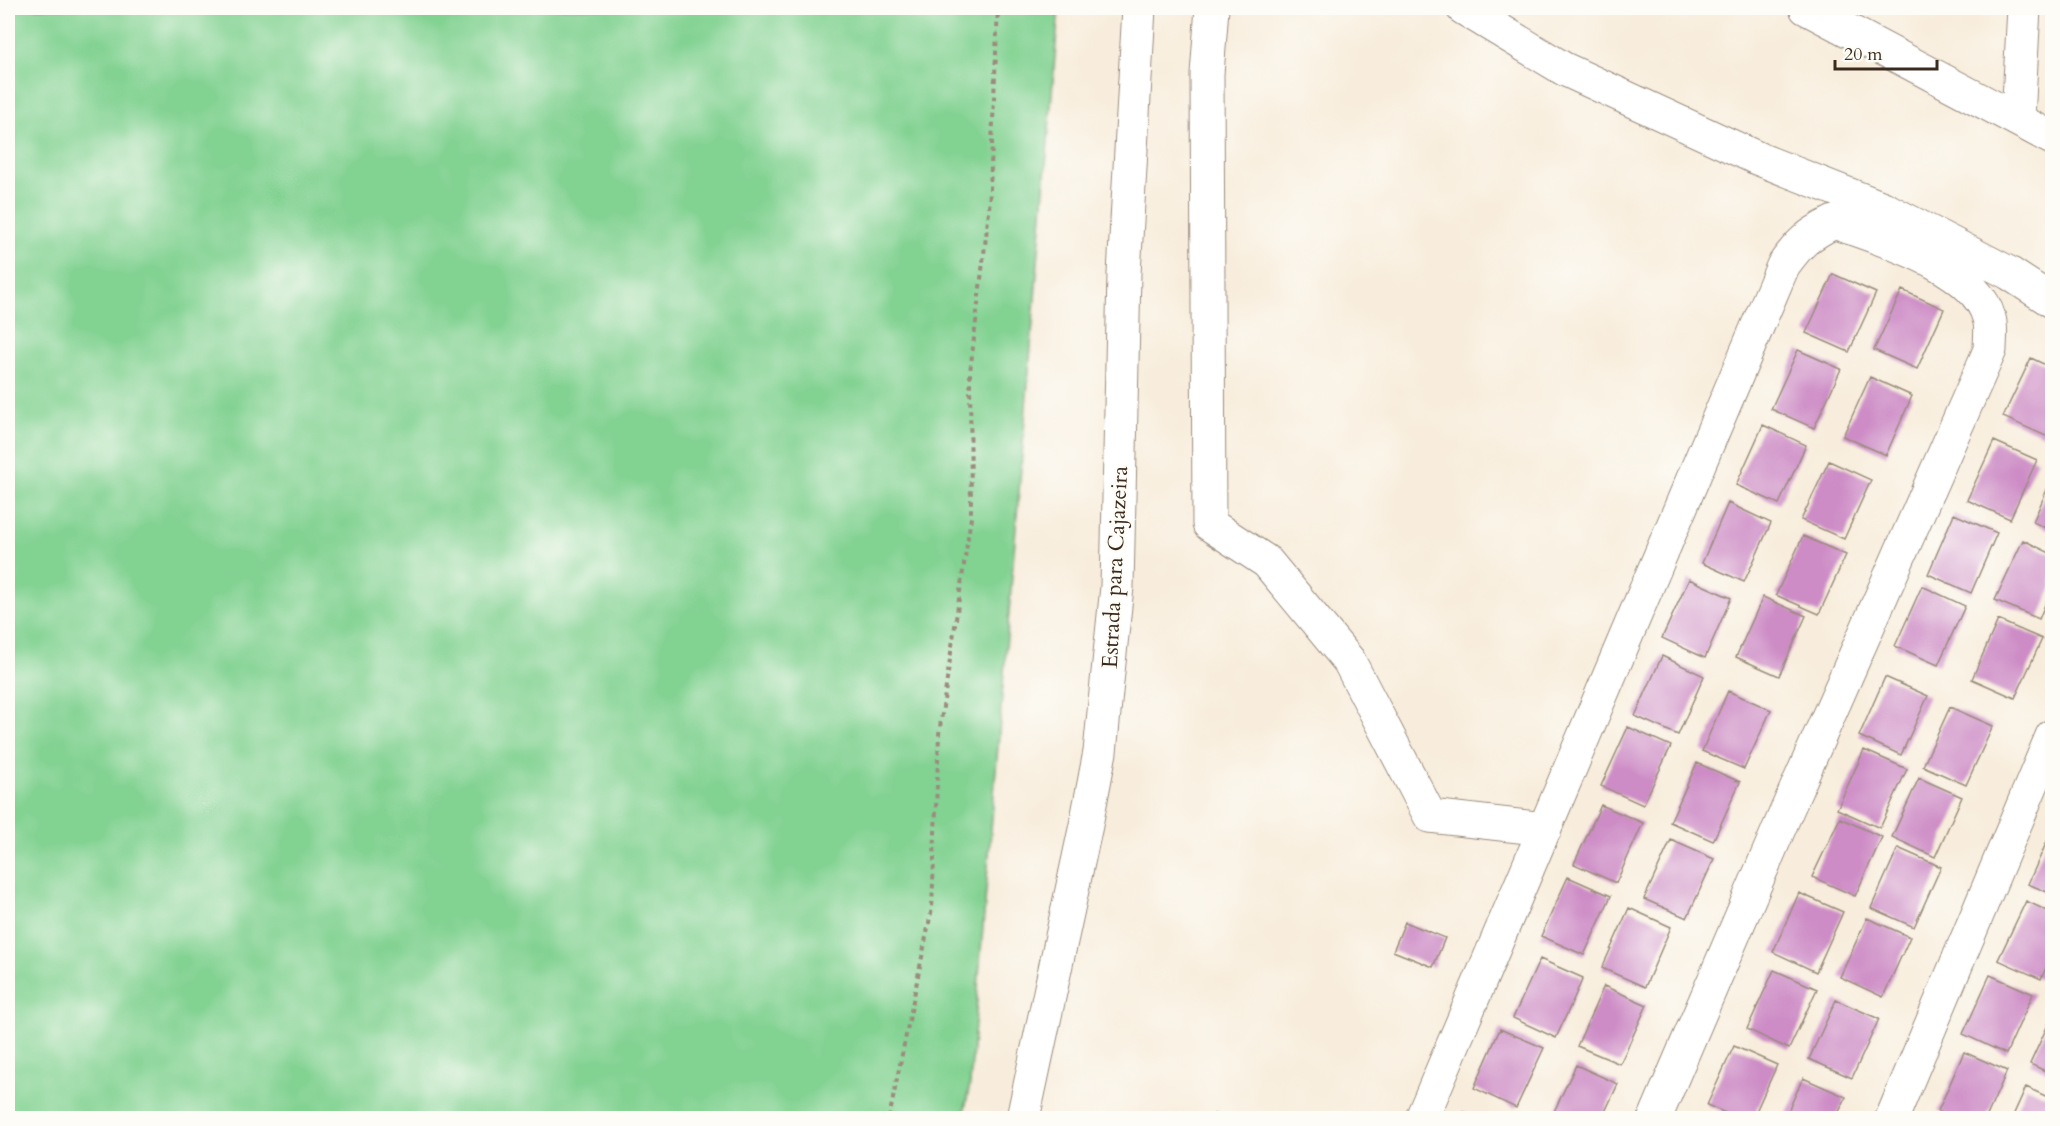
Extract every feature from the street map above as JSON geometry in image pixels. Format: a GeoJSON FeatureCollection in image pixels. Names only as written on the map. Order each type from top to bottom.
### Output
{"type":"FeatureCollection","features":[{"type":"Feature","properties":{"kind":"street","name":"Estrada para Cajazeira"},"geometry":{"type":"LineString","coordinates":[[1023,1119],[1100,752],[1117,586],[1124,274],[1138,8]]}},
{"type":"Feature","properties":{"kind":"street"},"geometry":{"type":"LineString","coordinates":[[1212,8],[1207,74],[1209,524],[1267,562],[1349,661],[1430,816],[1545,829]]}},
{"type":"Feature","properties":{"kind":"street"},"geometry":{"type":"LineString","coordinates":[[1463,8],[1564,69],[1759,159],[1883,208],[2008,273],[2052,301]]}},
{"type":"Feature","properties":{"kind":"street"},"geometry":{"type":"LineString","coordinates":[[1806,8],[2052,138]]}},
{"type":"Feature","properties":{"kind":"street"},"geometry":{"type":"LineString","coordinates":[[2018,118],[2024,8]]}},
{"type":"Feature","properties":{"kind":"street"},"geometry":{"type":"LineString","coordinates":[[1422,1119],[1783,266],[1797,246],[1813,232],[1834,222],[1905,248],[1954,273],[1969,285],[1981,300],[1990,318],[1990,350],[1782,821],[1655,1119]]}},
{"type":"Feature","properties":{"kind":"street"},"geometry":{"type":"LineString","coordinates":[[1892,1119],[2052,736]]}},
{"type":"Feature","properties":{"kind":"path"},"geometry":{"type":"LineString","coordinates":[[889,1119],[932,908],[939,734],[971,517],[970,372],[989,211],[998,8]]}},
{"type":"Feature","properties":{"kind":"green space"},"geometry":{"type":"Polygon","coordinates":[[[8,8],[1059,8],[970,1084],[963,1118],[8,1118],[8,8]]]}},
{"type":"Feature","properties":{"kind":"building"},"geometry":{"type":"Polygon","coordinates":[[[1833,274],[1876,293],[1849,352],[1806,333],[1833,274]]]}},
{"type":"Feature","properties":{"kind":"building"},"geometry":{"type":"Polygon","coordinates":[[[1902,290],[1944,309],[1917,369],[1874,350],[1902,290]]]}},
{"type":"Feature","properties":{"kind":"building"},"geometry":{"type":"Polygon","coordinates":[[[1798,350],[1841,369],[1814,428],[1771,409],[1798,350]]]}},
{"type":"Feature","properties":{"kind":"building"},"geometry":{"type":"Polygon","coordinates":[[[2031,358],[2052,368],[2052,423],[2046,436],[2003,417],[2031,358]]]}},
{"type":"Feature","properties":{"kind":"building"},"geometry":{"type":"Polygon","coordinates":[[[1870,377],[1912,396],[1886,455],[1843,436],[1870,377]]]}},
{"type":"Feature","properties":{"kind":"building"},"geometry":{"type":"Polygon","coordinates":[[[1763,425],[1806,445],[1779,504],[1736,485],[1763,425]]]}},
{"type":"Feature","properties":{"kind":"building"},"geometry":{"type":"Polygon","coordinates":[[[1994,441],[2037,460],[2010,519],[1967,500],[1994,441]]]}},
{"type":"Feature","properties":{"kind":"building"},"geometry":{"type":"Polygon","coordinates":[[[1829,461],[1871,480],[1844,539],[1801,520],[1829,461]]]}},
{"type":"Feature","properties":{"kind":"building"},"geometry":{"type":"Polygon","coordinates":[[[2052,478],[2052,531],[2033,522],[2052,478]]]}},
{"type":"Feature","properties":{"kind":"building"},"geometry":{"type":"Polygon","coordinates":[[[1728,503],[1771,523],[1744,582],[1702,563],[1728,503]]]}},
{"type":"Feature","properties":{"kind":"building"},"geometry":{"type":"Polygon","coordinates":[[[1954,514],[1997,533],[1971,593],[1928,574],[1954,514]]]}},
{"type":"Feature","properties":{"kind":"building"},"geometry":{"type":"Polygon","coordinates":[[[1803,536],[1846,555],[1819,614],[1776,595],[1803,536]]]}},
{"type":"Feature","properties":{"kind":"building"},"geometry":{"type":"Polygon","coordinates":[[[2023,540],[2052,554],[2052,588],[2039,619],[1995,600],[2023,540]]]}},
{"type":"Feature","properties":{"kind":"building"},"geometry":{"type":"Polygon","coordinates":[[[1689,579],[1731,598],[1705,658],[1662,638],[1689,579]]]}},
{"type":"Feature","properties":{"kind":"building"},"geometry":{"type":"Polygon","coordinates":[[[1922,586],[1965,606],[1938,665],[1895,646],[1922,586]]]}},
{"type":"Feature","properties":{"kind":"building"},"geometry":{"type":"Polygon","coordinates":[[[1763,597],[1806,616],[1779,676],[1736,657],[1763,597]]]}},
{"type":"Feature","properties":{"kind":"building"},"geometry":{"type":"Polygon","coordinates":[[[1998,620],[2042,639],[2015,698],[1972,679],[1998,620]]]}},
{"type":"Feature","properties":{"kind":"building"},"geometry":{"type":"Polygon","coordinates":[[[1662,656],[1704,676],[1678,735],[1635,716],[1662,656]]]}},
{"type":"Feature","properties":{"kind":"building"},"geometry":{"type":"Polygon","coordinates":[[[1885,677],[1928,696],[1901,755],[1859,736],[1885,677]]]}},
{"type":"Feature","properties":{"kind":"building"},"geometry":{"type":"Polygon","coordinates":[[[1728,691],[1771,710],[1744,769],[1702,751],[1728,691]]]}},
{"type":"Feature","properties":{"kind":"building"},"geometry":{"type":"Polygon","coordinates":[[[1950,707],[1993,726],[1966,785],[1923,766],[1950,707]]]}},
{"type":"Feature","properties":{"kind":"building"},"geometry":{"type":"Polygon","coordinates":[[[1628,727],[1671,746],[1643,805],[1601,786],[1628,727]]]}},
{"type":"Feature","properties":{"kind":"building"},"geometry":{"type":"Polygon","coordinates":[[[1864,750],[1907,769],[1880,828],[1837,809],[1864,750]]]}},
{"type":"Feature","properties":{"kind":"building"},"geometry":{"type":"Polygon","coordinates":[[[1697,763],[1740,782],[1713,841],[1670,822],[1697,763]]]}},
{"type":"Feature","properties":{"kind":"building"},"geometry":{"type":"Polygon","coordinates":[[[1919,778],[1962,797],[1935,857],[1892,837],[1919,778]]]}},
{"type":"Feature","properties":{"kind":"building"},"geometry":{"type":"Polygon","coordinates":[[[1601,805],[1643,823],[1616,883],[1574,864],[1601,805]]]}},
{"type":"Feature","properties":{"kind":"building"},"geometry":{"type":"Polygon","coordinates":[[[1840,818],[1882,837],[1855,896],[1812,877],[1840,818]]]}},
{"type":"Feature","properties":{"kind":"building"},"geometry":{"type":"Polygon","coordinates":[[[2052,830],[2052,894],[2028,884],[2052,830]]]}},
{"type":"Feature","properties":{"kind":"building"},"geometry":{"type":"Polygon","coordinates":[[[1671,840],[1714,859],[1687,918],[1644,899],[1671,840]]]}},
{"type":"Feature","properties":{"kind":"building"},"geometry":{"type":"Polygon","coordinates":[[[1898,848],[1941,867],[1914,927],[1871,908],[1898,848]]]}},
{"type":"Feature","properties":{"kind":"building"},"geometry":{"type":"Polygon","coordinates":[[[1568,877],[1611,896],[1584,955],[1541,936],[1568,877]]]}},
{"type":"Feature","properties":{"kind":"building"},"geometry":{"type":"Polygon","coordinates":[[[1799,893],[1843,912],[1816,972],[1773,952],[1799,893]]]}},
{"type":"Feature","properties":{"kind":"building"},"geometry":{"type":"Polygon","coordinates":[[[2026,901],[2052,913],[2052,954],[2041,979],[1998,960],[2026,901]]]}},
{"type":"Feature","properties":{"kind":"building"},"geometry":{"type":"Polygon","coordinates":[[[1629,908],[1671,927],[1645,987],[1602,968],[1629,908]]]}},
{"type":"Feature","properties":{"kind":"building"},"geometry":{"type":"Polygon","coordinates":[[[1867,918],[1910,937],[1883,997],[1840,977],[1867,918]]]}},
{"type":"Feature","properties":{"kind":"building"},"geometry":{"type":"Polygon","coordinates":[[[1405,922],[1445,938],[1433,967],[1393,951],[1405,922]]]}},
{"type":"Feature","properties":{"kind":"building"},"geometry":{"type":"Polygon","coordinates":[[[1540,959],[1583,978],[1556,1038],[1513,1018],[1540,959]]]}},
{"type":"Feature","properties":{"kind":"building"},"geometry":{"type":"Polygon","coordinates":[[[1774,970],[1817,989],[1789,1049],[1747,1029],[1774,970]]]}},
{"type":"Feature","properties":{"kind":"building"},"geometry":{"type":"Polygon","coordinates":[[[1990,975],[2033,994],[2006,1054],[1963,1034],[1990,975]]]}},
{"type":"Feature","properties":{"kind":"building"},"geometry":{"type":"Polygon","coordinates":[[[1604,986],[1647,1005],[1620,1064],[1577,1046],[1604,986]]]}},
{"type":"Feature","properties":{"kind":"building"},"geometry":{"type":"Polygon","coordinates":[[[1836,1000],[1879,1019],[1852,1078],[1809,1059],[1836,1000]]]}},
{"type":"Feature","properties":{"kind":"building"},"geometry":{"type":"Polygon","coordinates":[[[2052,1016],[2052,1074],[2030,1064],[2052,1016]]]}},
{"type":"Feature","properties":{"kind":"building"},"geometry":{"type":"Polygon","coordinates":[[[1500,1029],[1544,1048],[1516,1108],[1474,1088],[1500,1029]]]}},
{"type":"Feature","properties":{"kind":"building"},"geometry":{"type":"Polygon","coordinates":[[[1734,1046],[1777,1065],[1753,1118],[1737,1118],[1707,1105],[1734,1046]]]}},
{"type":"Feature","properties":{"kind":"building"},"geometry":{"type":"Polygon","coordinates":[[[1964,1052],[2007,1071],[1986,1118],[1954,1118],[1938,1111],[1964,1052]]]}},
{"type":"Feature","properties":{"kind":"building"},"geometry":{"type":"Polygon","coordinates":[[[1576,1065],[1618,1084],[1602,1118],[1551,1118],[1576,1065]]]}},
{"type":"Feature","properties":{"kind":"building"},"geometry":{"type":"Polygon","coordinates":[[[1803,1078],[1846,1097],[1836,1118],[1785,1118],[1803,1078]]]}},
{"type":"Feature","properties":{"kind":"building"},"geometry":{"type":"Polygon","coordinates":[[[2026,1087],[2052,1099],[2052,1118],[2012,1118],[2026,1087]]]}},
{"type":"Feature","properties":{"kind":"building"},"geometry":{"type":"Polygon","coordinates":[[[1464,1112],[1479,1118],[1461,1118],[1464,1112]]]}},
{"type":"Feature","properties":{"kind":"building"},"geometry":{"type":"Polygon","coordinates":[[[1214,1114],[1228,1118],[1212,1118],[1214,1114]]]}}]}
